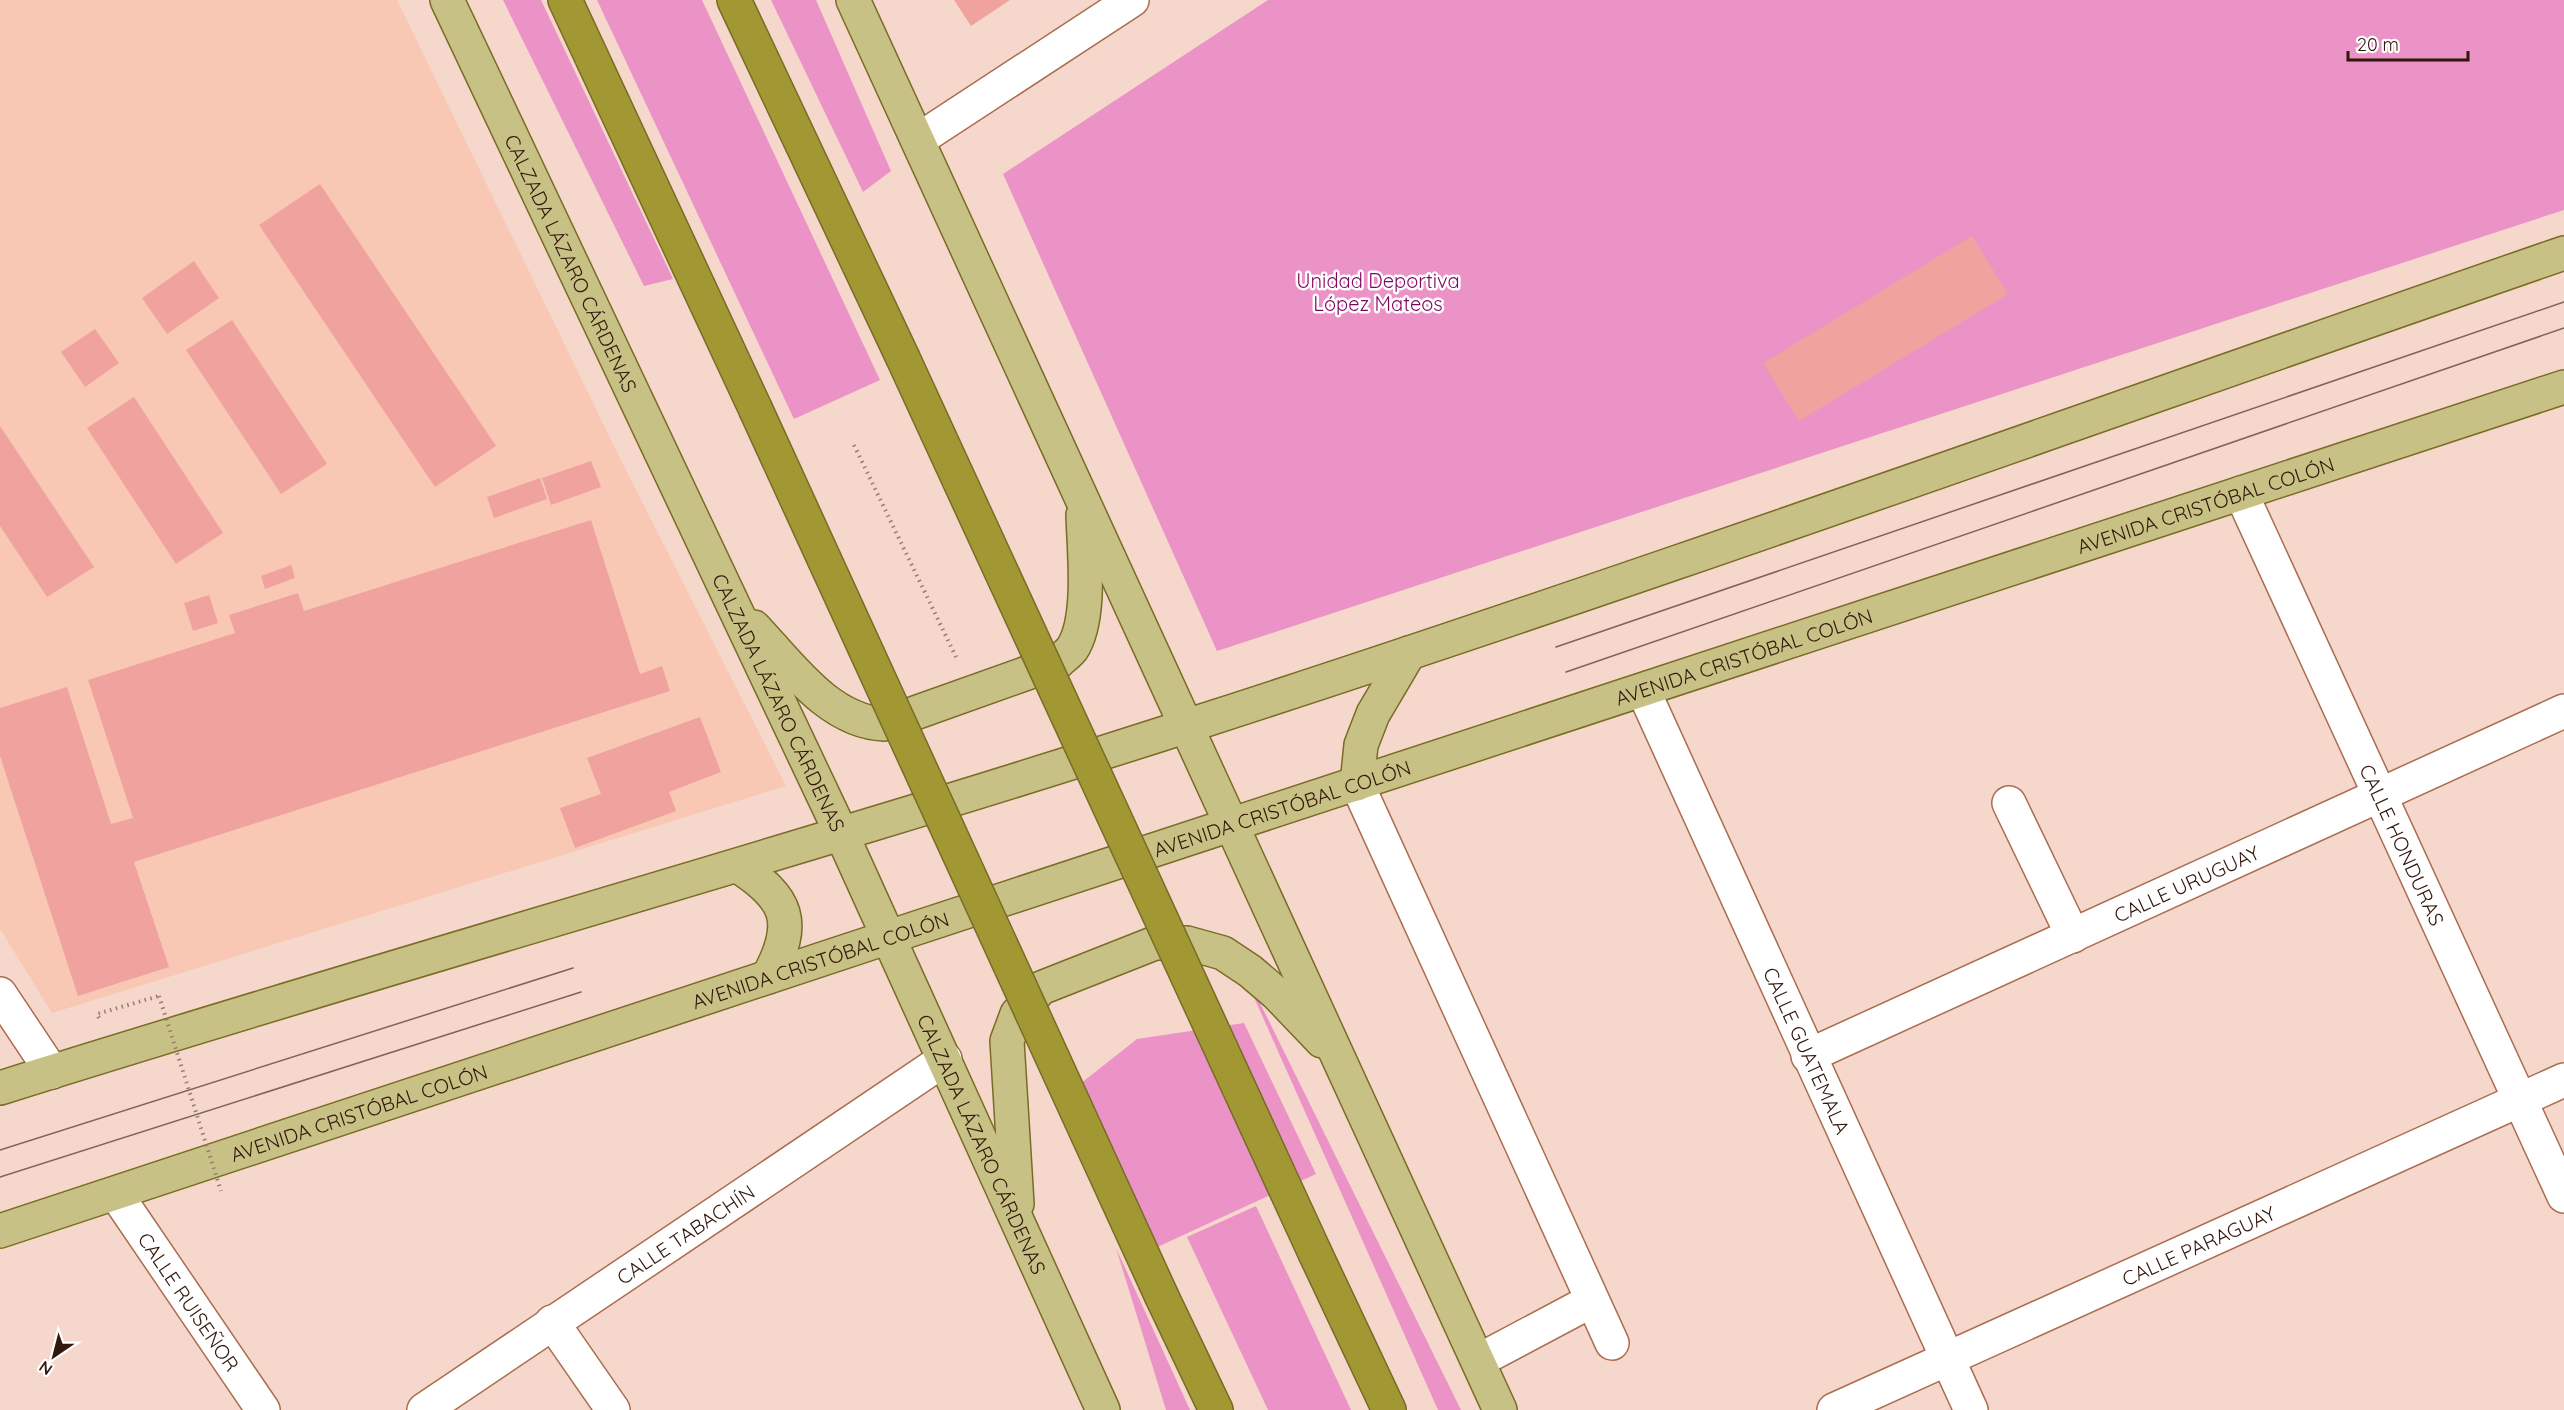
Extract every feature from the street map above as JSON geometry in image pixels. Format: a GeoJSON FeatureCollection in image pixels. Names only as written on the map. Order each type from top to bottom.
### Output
{"type":"FeatureCollection","features":[{"type":"Feature","properties":{"kind":"highway"},"geometry":{"type":"LineString","coordinates":[[565,0],[1216,1410]]}},
{"type":"Feature","properties":{"kind":"highway"},"geometry":{"type":"LineString","coordinates":[[735,0],[1389,1410]]}},
{"type":"Feature","properties":{"kind":"main road","name":"CALZADA LÁZARO CÁRDENAS"},"geometry":{"type":"LineString","coordinates":[[447,0],[842,835],[1103,1410]]}},
{"type":"Feature","properties":{"kind":"main road"},"geometry":{"type":"LineString","coordinates":[[853,0],[1083,503],[1189,725],[1500,1410]]}},
{"type":"Feature","properties":{"kind":"main road"},"geometry":{"type":"LineString","coordinates":[[0,1088],[842,835],[1189,725],[1409,653],[2564,253]]}},
{"type":"Feature","properties":{"kind":"main road","name":"AVENIDA CRISTÓBAL COLÓN"},"geometry":{"type":"LineString","coordinates":[[0,1232],[889,937],[2564,387]]}},
{"type":"Feature","properties":{"kind":"main road"},"geometry":{"type":"LineString","coordinates":[[733,603],[792,668],[827,700],[848,716],[866,723],[884,724],[1058,662],[1072,649],[1081,624],[1083,605],[1083,503]]}},
{"type":"Feature","properties":{"kind":"main road"},"geometry":{"type":"LineString","coordinates":[[1357,784],[1361,745],[1373,714],[1409,653]]}},
{"type":"Feature","properties":{"kind":"main road"},"geometry":{"type":"LineString","coordinates":[[738,866],[765,883],[779,900],[785,926],[781,953],[768,977]]}},
{"type":"Feature","properties":{"kind":"main road"},"geometry":{"type":"LineString","coordinates":[[1018,1223],[1007,1041],[1017,1014],[1041,988],[1155,943],[1187,943],[1222,953],[1250,971],[1277,994],[1340,1059]]}},
{"type":"Feature","properties":{"kind":"street"},"geometry":{"type":"LineString","coordinates":[[918,141],[1132,0]]}},
{"type":"Feature","properties":{"kind":"street","name":"CALLE HONDURAS"},"geometry":{"type":"LineString","coordinates":[[2241,493],[2564,1196]]}},
{"type":"Feature","properties":{"kind":"street","name":"CALLE GUATEMALA"},"geometry":{"type":"LineString","coordinates":[[1643,690],[1971,1410]]}},
{"type":"Feature","properties":{"kind":"street","name":"CALLE URUGUAY"},"geometry":{"type":"LineString","coordinates":[[1808,1056],[2564,711]]}},
{"type":"Feature","properties":{"kind":"street"},"geometry":{"type":"LineString","coordinates":[[1357,784],[1612,1343]]}},
{"type":"Feature","properties":{"kind":"street"},"geometry":{"type":"LineString","coordinates":[[2009,804],[2073,936]]}},
{"type":"Feature","properties":{"kind":"street"},"geometry":{"type":"LineString","coordinates":[[0,994],[52,1072]]}},
{"type":"Feature","properties":{"kind":"street","name":"CALLE TABACHÍN"},"geometry":{"type":"LineString","coordinates":[[424,1410],[945,1059]]}},
{"type":"Feature","properties":{"kind":"street","name":"CALLE PARAGUAY"},"geometry":{"type":"LineString","coordinates":[[1834,1410],[2564,1080]]}},
{"type":"Feature","properties":{"kind":"street","name":"CALLE RUISEÑOR"},"geometry":{"type":"LineString","coordinates":[[116,1194],[263,1410]]}},
{"type":"Feature","properties":{"kind":"street"},"geometry":{"type":"LineString","coordinates":[[1478,1361],[1591,1301]]}},
{"type":"Feature","properties":{"kind":"street"},"geometry":{"type":"LineString","coordinates":[[552,1322],[613,1410]]}},
{"type":"Feature","properties":{"kind":"path"},"geometry":{"type":"LineString","coordinates":[[854,445],[972,692]]}},
{"type":"Feature","properties":{"kind":"path"},"geometry":{"type":"LineString","coordinates":[[97,1014],[159,996],[221,1191]]}},
{"type":"Feature","properties":{"kind":"shaded area"},"geometry":{"type":"Polygon","coordinates":[[[0,0],[397,0],[616,450],[786,786],[52,1013],[0,929],[0,0]]]}},
{"type":"Feature","properties":{"kind":"green space"},"geometry":{"type":"Polygon","coordinates":[[[503,0],[541,0],[673,279],[644,286],[503,0]]]}},
{"type":"Feature","properties":{"kind":"green space"},"geometry":{"type":"Polygon","coordinates":[[[597,0],[702,0],[880,380],[794,419],[597,0]]]}},
{"type":"Feature","properties":{"kind":"green space"},"geometry":{"type":"Polygon","coordinates":[[[771,0],[816,0],[891,171],[863,192],[771,0]]]}},
{"type":"Feature","properties":{"kind":"green space","name":"Unidad Deportiva López Mateos"},"geometry":{"type":"Polygon","coordinates":[[[1268,0],[2564,0],[2564,210],[1217,651],[1003,174],[1268,0]]]}},
{"type":"Feature","properties":{"kind":"green space"},"geometry":{"type":"Polygon","coordinates":[[[1224,930],[1461,1410],[1438,1410],[1224,930]]]}},
{"type":"Feature","properties":{"kind":"green space"},"geometry":{"type":"Polygon","coordinates":[[[1244,1023],[1316,1174],[1129,1260],[1056,1103],[1137,1039],[1244,1023]]]}},
{"type":"Feature","properties":{"kind":"green space"},"geometry":{"type":"Polygon","coordinates":[[[1256,1206],[1351,1410],[1268,1410],[1187,1237],[1256,1206]]]}},
{"type":"Feature","properties":{"kind":"green space"},"geometry":{"type":"Polygon","coordinates":[[[1116,1248],[1190,1410],[1166,1410],[1116,1248]]]}},
{"type":"Feature","properties":{"kind":"building"},"geometry":{"type":"Polygon","coordinates":[[[954,0],[1010,0],[971,26],[954,0]]]}},
{"type":"Feature","properties":{"kind":"building"},"geometry":{"type":"Polygon","coordinates":[[[320,184],[496,446],[435,487],[259,225],[320,184]]]}},
{"type":"Feature","properties":{"kind":"building"},"geometry":{"type":"Polygon","coordinates":[[[1972,236],[2008,294],[1799,421],[1763,363],[1972,236]]]}},
{"type":"Feature","properties":{"kind":"building"},"geometry":{"type":"Polygon","coordinates":[[[194,261],[219,298],[167,334],[142,298],[194,261]]]}},
{"type":"Feature","properties":{"kind":"building"},"geometry":{"type":"Polygon","coordinates":[[[232,320],[327,464],[281,494],[186,350],[232,320]]]}},
{"type":"Feature","properties":{"kind":"building"},"geometry":{"type":"Polygon","coordinates":[[[95,329],[119,363],[85,387],[61,352],[95,329]]]}},
{"type":"Feature","properties":{"kind":"building"},"geometry":{"type":"Polygon","coordinates":[[[134,397],[223,533],[176,564],[87,428],[134,397]]]}},
{"type":"Feature","properties":{"kind":"building"},"geometry":{"type":"Polygon","coordinates":[[[0,426],[94,567],[47,597],[0,526],[0,426]]]}},
{"type":"Feature","properties":{"kind":"building"},"geometry":{"type":"Polygon","coordinates":[[[591,461],[601,487],[551,505],[542,478],[591,461]]]}},
{"type":"Feature","properties":{"kind":"building"},"geometry":{"type":"Polygon","coordinates":[[[540,478],[547,499],[494,518],[487,497],[540,478]]]}},
{"type":"Feature","properties":{"kind":"building"},"geometry":{"type":"Polygon","coordinates":[[[591,520],[640,674],[662,666],[670,691],[134,862],[169,967],[78,996],[0,756],[0,708],[67,687],[111,824],[133,818],[88,680],[235,633],[229,615],[298,593],[304,611],[591,520]]]}},
{"type":"Feature","properties":{"kind":"building"},"geometry":{"type":"Polygon","coordinates":[[[291,565],[295,578],[265,589],[261,576],[291,565]]]}},
{"type":"Feature","properties":{"kind":"building"},"geometry":{"type":"Polygon","coordinates":[[[209,595],[218,623],[193,631],[184,603],[209,595]]]}},
{"type":"Feature","properties":{"kind":"building"},"geometry":{"type":"Polygon","coordinates":[[[700,717],[721,772],[669,792],[676,811],[575,848],[560,808],[601,794],[587,758],[700,717]]]}},
{"type":"Feature","properties":{"kind":"tram line"},"geometry":{"type":"LineString","coordinates":[[1556,647],[2564,302]]}},
{"type":"Feature","properties":{"kind":"tram line"},"geometry":{"type":"LineString","coordinates":[[1566,672],[2564,328]]}},
{"type":"Feature","properties":{"kind":"tram line"},"geometry":{"type":"LineString","coordinates":[[0,1150],[573,968]]}},
{"type":"Feature","properties":{"kind":"tram line"},"geometry":{"type":"LineString","coordinates":[[0,1177],[581,992]]}}]}
